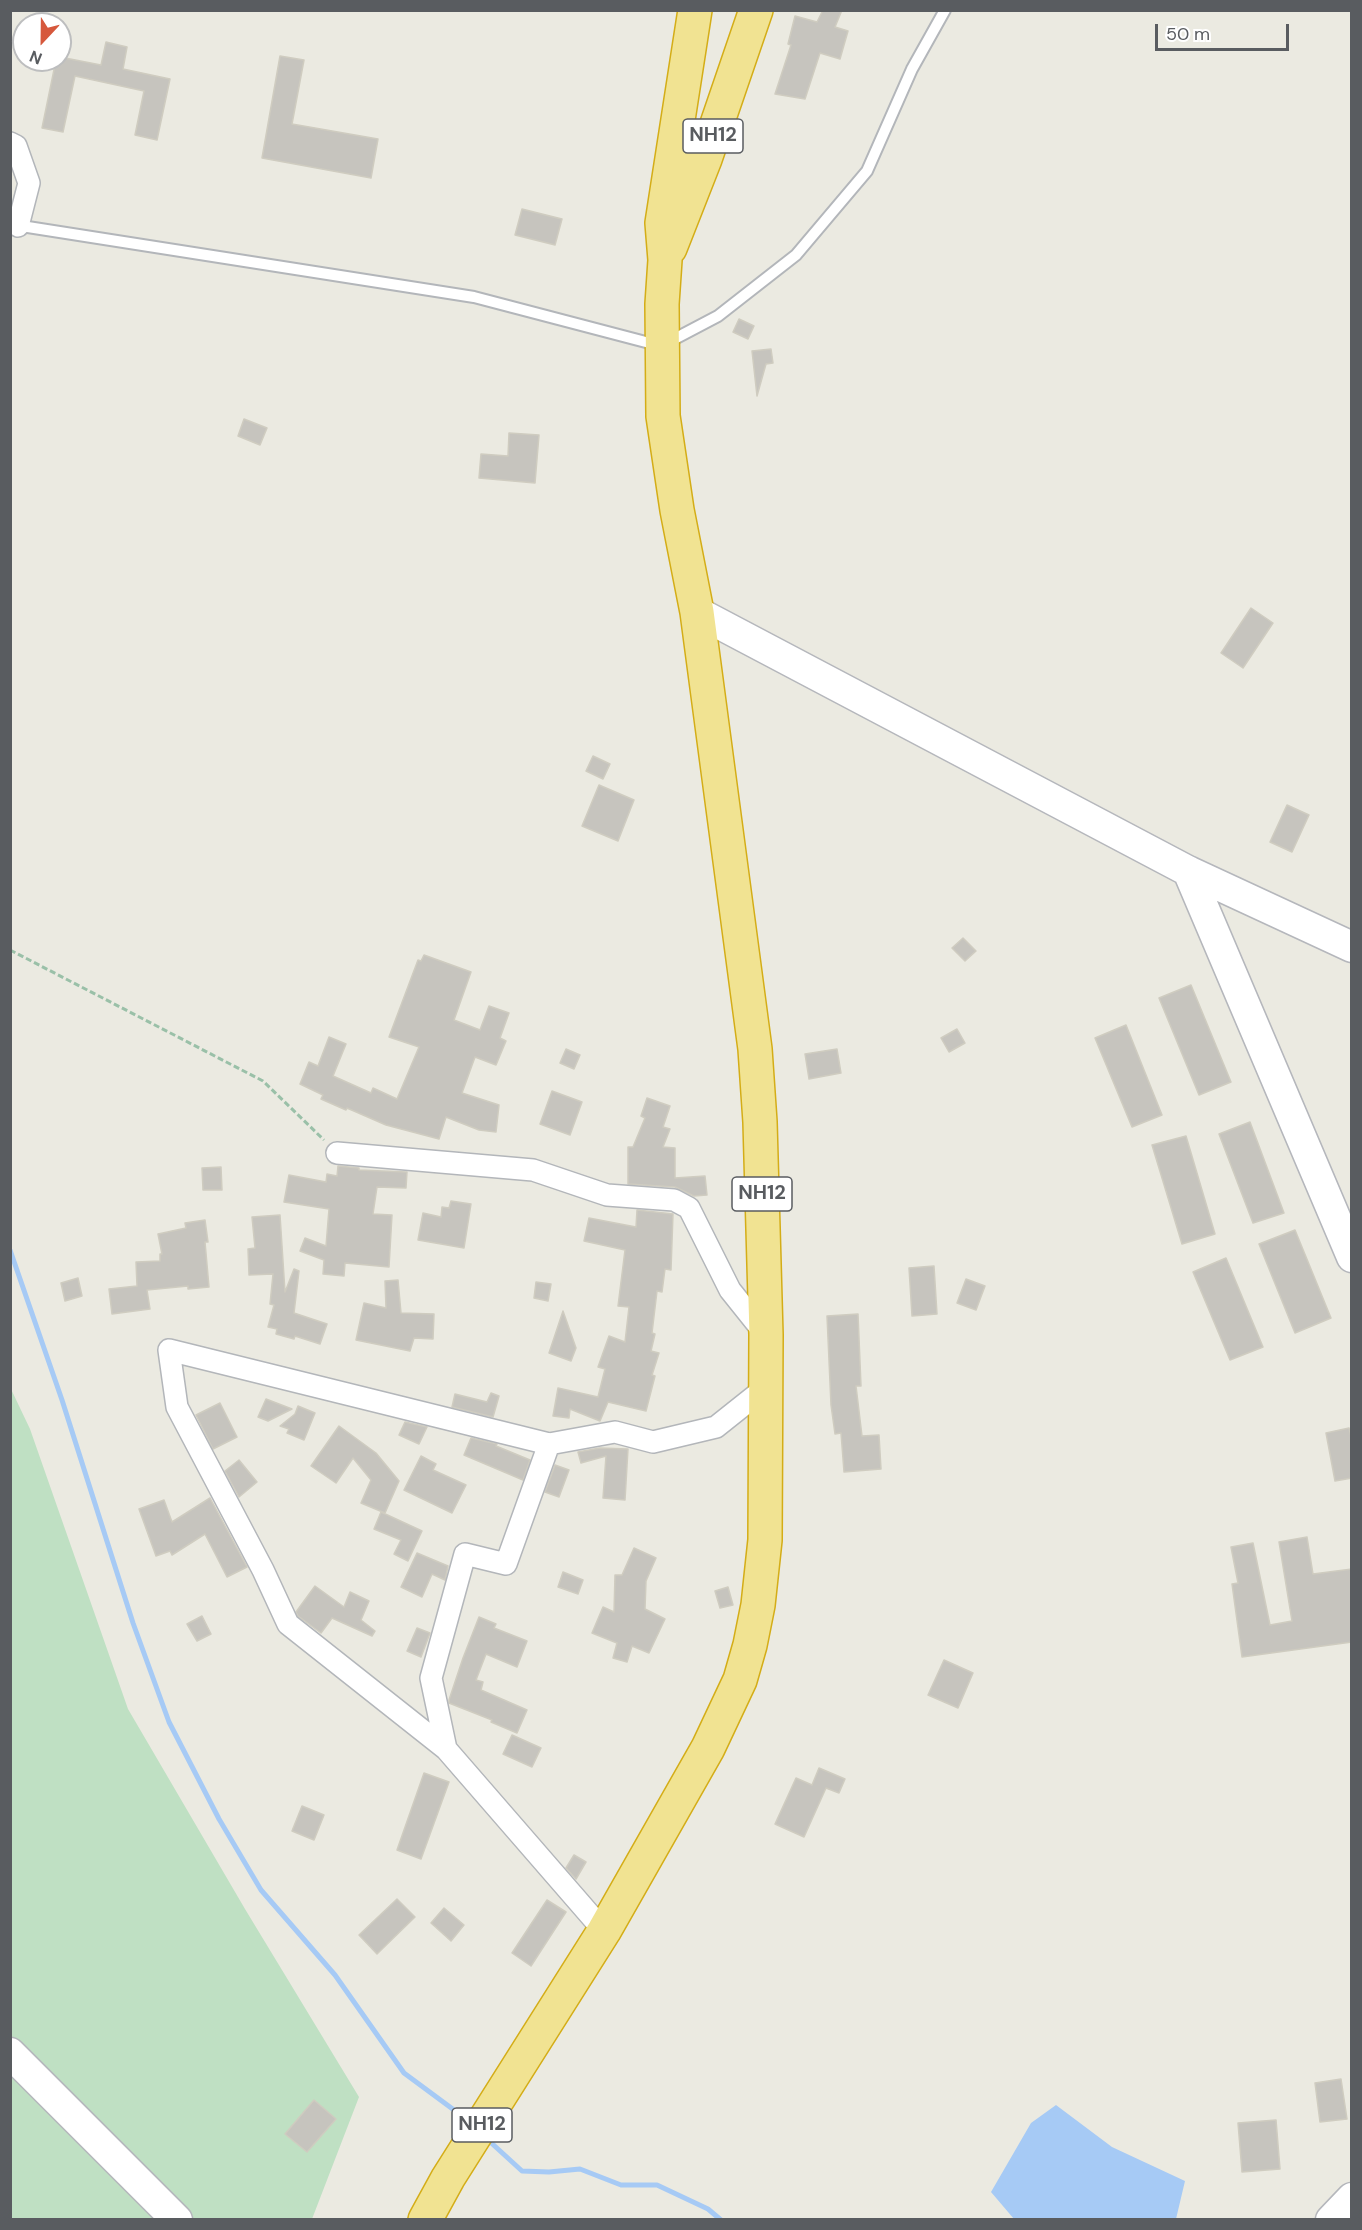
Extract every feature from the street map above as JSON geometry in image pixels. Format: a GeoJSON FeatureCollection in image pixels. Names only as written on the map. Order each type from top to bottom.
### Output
{"type":"FeatureCollection","features":[{"type":"Feature","properties":{"kind":"highway","name":"NH12"},"geometry":{"type":"LineString","coordinates":[[425,2220],[448,2178],[604,1931],[708,1748],[740,1680],[750,1645],[763,1570],[765,1335],[760,1122],[755,1049],[697,612],[677,510],[663,416],[661,346],[665,260],[662,223],[695,10]]}},
{"type":"Feature","properties":{"kind":"highway","name":"NH12"},"geometry":{"type":"LineString","coordinates":[[665,260],[705,159],[756,10]]}},
{"type":"Feature","properties":{"kind":"street"},"geometry":{"type":"LineString","coordinates":[[10,143],[16,146],[29,183],[14,225]]}},
{"type":"Feature","properties":{"kind":"street"},"geometry":{"type":"LineString","coordinates":[[697,612],[1188,871],[1352,947]]}},
{"type":"Feature","properties":{"kind":"street"},"geometry":{"type":"LineString","coordinates":[[1188,871],[1352,1257]]}},
{"type":"Feature","properties":{"kind":"street"},"geometry":{"type":"LineString","coordinates":[[337,1153],[533,1170],[607,1195],[674,1200],[689,1208],[730,1290],[765,1335]]}},
{"type":"Feature","properties":{"kind":"street"},"geometry":{"type":"LineString","coordinates":[[604,1931],[446,1749],[288,1624],[263,1570],[177,1407],[169,1350],[549,1444],[615,1432],[653,1442],[716,1427],[765,1388]]}},
{"type":"Feature","properties":{"kind":"street"},"geometry":{"type":"LineString","coordinates":[[446,1749],[431,1678],[465,1554],[506,1564],[549,1444]]}},
{"type":"Feature","properties":{"kind":"street"},"geometry":{"type":"LineString","coordinates":[[10,2053],[177,2220]]}},
{"type":"Feature","properties":{"kind":"street"},"geometry":{"type":"LineString","coordinates":[[1331,2220],[1352,2198]]}},
{"type":"Feature","properties":{"kind":"lane"},"geometry":{"type":"LineString","coordinates":[[14,225],[474,297],[661,346],[718,316],[796,255],[867,171],[912,69],[945,10]]}},
{"type":"Feature","properties":{"kind":"path"},"geometry":{"type":"LineString","coordinates":[[10,950],[263,1080],[337,1153]]}},
{"type":"Feature","properties":{"kind":"green space"},"geometry":{"type":"Polygon","coordinates":[[[10,1387],[30,1429],[128,1709],[359,2097],[312,2219],[11,2219],[10,1387]]]}},
{"type":"Feature","properties":{"kind":"water"},"geometry":{"type":"Polygon","coordinates":[[[1056,2105],[1112,2147],[1185,2181],[1176,2219],[1014,2219],[991,2192],[1031,2123],[1056,2105]]]}},
{"type":"Feature","properties":{"kind":"building"},"geometry":{"type":"Polygon","coordinates":[[[823,10],[842,10],[835,27],[848,31],[840,59],[820,53],[805,99],[775,94],[791,45],[788,44],[795,16],[817,22],[823,10]]]}},
{"type":"Feature","properties":{"kind":"building"},"geometry":{"type":"Polygon","coordinates":[[[106,42],[127,47],[123,69],[170,79],[157,140],[135,135],[144,91],[75,76],[63,132],[42,128],[54,72],[72,72],[72,59],[101,65],[106,42]]]}},
{"type":"Feature","properties":{"kind":"building"},"geometry":{"type":"Polygon","coordinates":[[[280,56],[304,60],[292,124],[378,139],[371,178],[262,158],[280,56]]]}},
{"type":"Feature","properties":{"kind":"building"},"geometry":{"type":"Polygon","coordinates":[[[522,209],[562,219],[555,245],[515,235],[522,209]]]}},
{"type":"Feature","properties":{"kind":"building"},"geometry":{"type":"Polygon","coordinates":[[[739,319],[754,326],[748,339],[733,332],[739,319]]]}},
{"type":"Feature","properties":{"kind":"building"},"geometry":{"type":"Polygon","coordinates":[[[771,349],[773,363],[766,364],[757,396],[752,351],[771,349]]]}},
{"type":"Feature","properties":{"kind":"building"},"geometry":{"type":"Polygon","coordinates":[[[244,419],[267,428],[260,445],[238,436],[244,419]]]}},
{"type":"Feature","properties":{"kind":"building"},"geometry":{"type":"Polygon","coordinates":[[[509,433],[539,435],[535,483],[479,478],[481,454],[508,456],[509,433]]]}},
{"type":"Feature","properties":{"kind":"building"},"geometry":{"type":"Polygon","coordinates":[[[1251,608],[1273,623],[1243,668],[1221,653],[1251,608]]]}},
{"type":"Feature","properties":{"kind":"building"},"geometry":{"type":"Polygon","coordinates":[[[593,756],[610,764],[603,779],[586,771],[593,756]]]}},
{"type":"Feature","properties":{"kind":"building"},"geometry":{"type":"Polygon","coordinates":[[[599,785],[634,800],[618,841],[582,826],[599,785]]]}},
{"type":"Feature","properties":{"kind":"building"},"geometry":{"type":"Polygon","coordinates":[[[1287,805],[1309,815],[1292,852],[1270,842],[1287,805]]]}},
{"type":"Feature","properties":{"kind":"building"},"geometry":{"type":"Polygon","coordinates":[[[963,938],[976,951],[965,961],[952,948],[963,938]]]}},
{"type":"Feature","properties":{"kind":"building"},"geometry":{"type":"Polygon","coordinates":[[[424,955],[471,972],[454,1020],[480,1030],[489,1006],[509,1013],[500,1038],[506,1041],[496,1065],[475,1057],[462,1093],[499,1105],[496,1132],[479,1130],[446,1117],[439,1139],[386,1125],[347,1108],[346,1110],[321,1099],[323,1095],[300,1084],[309,1062],[318,1066],[329,1037],[346,1044],[333,1076],[371,1093],[373,1088],[397,1099],[419,1047],[389,1037],[418,960],[421,961],[424,955]]]}},
{"type":"Feature","properties":{"kind":"building"},"geometry":{"type":"Polygon","coordinates":[[[1191,985],[1231,1082],[1199,1095],[1159,998],[1191,985]]]}},
{"type":"Feature","properties":{"kind":"building"},"geometry":{"type":"Polygon","coordinates":[[[1126,1025],[1162,1115],[1132,1127],[1095,1038],[1126,1025]]]}},
{"type":"Feature","properties":{"kind":"building"},"geometry":{"type":"Polygon","coordinates":[[[957,1029],[965,1043],[949,1052],[941,1038],[957,1029]]]}},
{"type":"Feature","properties":{"kind":"building"},"geometry":{"type":"Polygon","coordinates":[[[566,1049],[580,1055],[574,1069],[560,1063],[566,1049]]]}},
{"type":"Feature","properties":{"kind":"building"},"geometry":{"type":"Polygon","coordinates":[[[837,1049],[841,1073],[809,1079],[805,1054],[837,1049]]]}},
{"type":"Feature","properties":{"kind":"building"},"geometry":{"type":"Polygon","coordinates":[[[552,1091],[582,1102],[570,1135],[540,1124],[552,1091]]]}},
{"type":"Feature","properties":{"kind":"building"},"geometry":{"type":"Polygon","coordinates":[[[647,1098],[670,1106],[663,1127],[670,1129],[663,1147],[675,1148],[675,1178],[705,1176],[707,1195],[694,1196],[675,1187],[628,1184],[628,1147],[633,1147],[645,1118],[641,1116],[647,1098]]]}},
{"type":"Feature","properties":{"kind":"building"},"geometry":{"type":"Polygon","coordinates":[[[1250,1122],[1284,1213],[1253,1223],[1219,1134],[1250,1122]]]}},
{"type":"Feature","properties":{"kind":"building"},"geometry":{"type":"Polygon","coordinates":[[[1186,1136],[1215,1234],[1182,1244],[1152,1145],[1186,1136]]]}},
{"type":"Feature","properties":{"kind":"building"},"geometry":{"type":"Polygon","coordinates":[[[338,1166],[359,1168],[359,1170],[407,1172],[406,1188],[377,1187],[373,1214],[392,1215],[389,1267],[345,1263],[344,1276],[323,1274],[324,1260],[300,1251],[305,1238],[326,1246],[329,1209],[284,1202],[289,1175],[326,1182],[327,1174],[337,1176],[338,1166]]]}},
{"type":"Feature","properties":{"kind":"building"},"geometry":{"type":"Polygon","coordinates":[[[221,1167],[222,1190],[203,1190],[202,1168],[221,1167]]]}},
{"type":"Feature","properties":{"kind":"building"},"geometry":{"type":"Polygon","coordinates":[[[451,1201],[471,1204],[464,1248],[418,1240],[423,1213],[441,1217],[442,1207],[449,1208],[451,1201]]]}},
{"type":"Feature","properties":{"kind":"building"},"geometry":{"type":"Polygon","coordinates":[[[637,1210],[673,1214],[671,1270],[665,1269],[662,1292],[657,1291],[652,1333],[655,1334],[651,1351],[659,1353],[652,1375],[655,1376],[646,1411],[608,1402],[600,1421],[570,1409],[569,1418],[553,1416],[558,1388],[598,1397],[605,1369],[598,1367],[609,1336],[625,1342],[629,1307],[618,1306],[625,1250],[584,1241],[589,1218],[636,1227],[637,1210]]]}},
{"type":"Feature","properties":{"kind":"building"},"geometry":{"type":"Polygon","coordinates":[[[280,1215],[285,1292],[294,1269],[299,1271],[294,1313],[327,1324],[320,1344],[295,1336],[294,1339],[276,1334],[277,1329],[268,1327],[274,1305],[270,1304],[273,1274],[249,1275],[248,1249],[255,1248],[252,1217],[280,1215]]]}},
{"type":"Feature","properties":{"kind":"building"},"geometry":{"type":"Polygon","coordinates":[[[205,1220],[209,1287],[188,1289],[188,1286],[147,1290],[150,1309],[112,1314],[109,1289],[137,1286],[136,1262],[160,1261],[160,1254],[162,1254],[158,1234],[186,1228],[185,1223],[205,1220]]]}},
{"type":"Feature","properties":{"kind":"building"},"geometry":{"type":"Polygon","coordinates":[[[1295,1230],[1331,1318],[1295,1333],[1259,1244],[1295,1230]]]}},
{"type":"Feature","properties":{"kind":"building"},"geometry":{"type":"Polygon","coordinates":[[[1226,1258],[1263,1347],[1230,1360],[1193,1272],[1226,1258]]]}},
{"type":"Feature","properties":{"kind":"building"},"geometry":{"type":"Polygon","coordinates":[[[934,1266],[937,1314],[912,1316],[909,1268],[934,1266]]]}},
{"type":"Feature","properties":{"kind":"building"},"geometry":{"type":"Polygon","coordinates":[[[78,1278],[82,1296],[65,1301],[61,1283],[78,1278]]]}},
{"type":"Feature","properties":{"kind":"building"},"geometry":{"type":"Polygon","coordinates":[[[966,1279],[985,1286],[976,1310],[957,1303],[966,1279]]]}},
{"type":"Feature","properties":{"kind":"building"},"geometry":{"type":"Polygon","coordinates":[[[398,1280],[401,1313],[434,1314],[433,1339],[414,1338],[410,1351],[356,1340],[364,1303],[386,1308],[385,1281],[398,1280]]]}},
{"type":"Feature","properties":{"kind":"building"},"geometry":{"type":"Polygon","coordinates":[[[536,1282],[551,1284],[548,1301],[534,1298],[536,1282]]]}},
{"type":"Feature","properties":{"kind":"building"},"geometry":{"type":"Polygon","coordinates":[[[563,1311],[576,1348],[571,1361],[549,1353],[563,1311]]]}},
{"type":"Feature","properties":{"kind":"building"},"geometry":{"type":"Polygon","coordinates":[[[858,1314],[861,1386],[856,1386],[862,1436],[879,1435],[881,1469],[844,1472],[841,1433],[835,1434],[831,1405],[827,1316],[858,1314]]]}},
{"type":"Feature","properties":{"kind":"building"},"geometry":{"type":"Polygon","coordinates":[[[491,1393],[499,1396],[493,1417],[452,1407],[455,1394],[487,1402],[491,1393]]]}},
{"type":"Feature","properties":{"kind":"building"},"geometry":{"type":"Polygon","coordinates":[[[266,1399],[292,1409],[268,1421],[258,1417],[266,1399]]]}},
{"type":"Feature","properties":{"kind":"building"},"geometry":{"type":"Polygon","coordinates":[[[220,1403],[237,1437],[213,1449],[196,1415],[220,1403]]]}},
{"type":"Feature","properties":{"kind":"building"},"geometry":{"type":"Polygon","coordinates":[[[298,1406],[315,1413],[304,1440],[287,1433],[289,1429],[280,1426],[295,1414],[298,1406]]]}},
{"type":"Feature","properties":{"kind":"building"},"geometry":{"type":"Polygon","coordinates":[[[405,1422],[427,1427],[419,1444],[399,1435],[405,1422]]]}},
{"type":"Feature","properties":{"kind":"building"},"geometry":{"type":"Polygon","coordinates":[[[339,1426],[376,1453],[399,1481],[385,1513],[361,1503],[371,1480],[353,1458],[336,1483],[311,1466],[339,1426]]]}},
{"type":"Feature","properties":{"kind":"building"},"geometry":{"type":"Polygon","coordinates":[[[1349,1428],[1352,1440],[1352,1478],[1335,1481],[1326,1433],[1349,1428]]]}},
{"type":"Feature","properties":{"kind":"building"},"geometry":{"type":"Polygon","coordinates":[[[471,1438],[497,1444],[496,1446],[530,1460],[523,1480],[464,1455],[471,1438]]]}},
{"type":"Feature","properties":{"kind":"building"},"geometry":{"type":"Polygon","coordinates":[[[600,1448],[628,1449],[625,1500],[603,1498],[606,1456],[581,1463],[578,1452],[600,1448]]]}},
{"type":"Feature","properties":{"kind":"building"},"geometry":{"type":"Polygon","coordinates":[[[421,1456],[436,1464],[433,1470],[466,1485],[452,1513],[404,1490],[421,1456]]]}},
{"type":"Feature","properties":{"kind":"building"},"geometry":{"type":"Polygon","coordinates":[[[239,1460],[257,1482],[239,1497],[225,1471],[239,1460]]]}},
{"type":"Feature","properties":{"kind":"building"},"geometry":{"type":"Polygon","coordinates":[[[555,1465],[569,1470],[559,1497],[545,1492],[555,1465]]]}},
{"type":"Feature","properties":{"kind":"building"},"geometry":{"type":"Polygon","coordinates":[[[210,1498],[247,1567],[227,1577],[205,1534],[172,1555],[170,1551],[156,1556],[139,1509],[164,1500],[172,1522],[210,1498]]]}},
{"type":"Feature","properties":{"kind":"building"},"geometry":{"type":"Polygon","coordinates":[[[381,1512],[422,1531],[408,1561],[394,1554],[401,1540],[374,1529],[381,1512]]]}},
{"type":"Feature","properties":{"kind":"building"},"geometry":{"type":"Polygon","coordinates":[[[1307,1537],[1313,1574],[1352,1569],[1352,1642],[1242,1657],[1232,1584],[1238,1583],[1231,1547],[1253,1543],[1270,1625],[1292,1621],[1279,1542],[1307,1537]]]}},
{"type":"Feature","properties":{"kind":"building"},"geometry":{"type":"Polygon","coordinates":[[[634,1548],[656,1558],[646,1581],[645,1609],[665,1619],[649,1653],[632,1646],[627,1662],[613,1658],[617,1643],[592,1633],[603,1607],[614,1612],[615,1575],[622,1575],[634,1548]]]}},
{"type":"Feature","properties":{"kind":"building"},"geometry":{"type":"Polygon","coordinates":[[[417,1553],[448,1566],[445,1580],[432,1574],[422,1597],[401,1587],[417,1553]]]}},
{"type":"Feature","properties":{"kind":"building"},"geometry":{"type":"Polygon","coordinates":[[[563,1572],[583,1580],[578,1594],[558,1587],[563,1572]]]}},
{"type":"Feature","properties":{"kind":"building"},"geometry":{"type":"Polygon","coordinates":[[[315,1586],[344,1607],[350,1592],[369,1601],[361,1620],[375,1631],[372,1636],[332,1618],[321,1633],[298,1616],[296,1612],[315,1586]]]}},
{"type":"Feature","properties":{"kind":"building"},"geometry":{"type":"Polygon","coordinates":[[[728,1587],[733,1605],[720,1608],[715,1591],[728,1587]]]}},
{"type":"Feature","properties":{"kind":"building"},"geometry":{"type":"Polygon","coordinates":[[[202,1616],[211,1634],[197,1641],[187,1624],[202,1616]]]}},
{"type":"Feature","properties":{"kind":"building"},"geometry":{"type":"Polygon","coordinates":[[[479,1617],[496,1624],[494,1628],[527,1641],[517,1667],[486,1654],[476,1680],[483,1682],[481,1690],[527,1710],[517,1733],[491,1722],[492,1720],[449,1703],[479,1617]]]}},
{"type":"Feature","properties":{"kind":"building"},"geometry":{"type":"Polygon","coordinates":[[[417,1628],[430,1633],[421,1657],[407,1651],[417,1628]]]}},
{"type":"Feature","properties":{"kind":"building"},"geometry":{"type":"Polygon","coordinates":[[[944,1660],[973,1673],[958,1708],[928,1695],[944,1660]]]}},
{"type":"Feature","properties":{"kind":"building"},"geometry":{"type":"Polygon","coordinates":[[[512,1735],[541,1748],[532,1767],[503,1754],[512,1735]]]}},
{"type":"Feature","properties":{"kind":"building"},"geometry":{"type":"Polygon","coordinates":[[[819,1768],[845,1779],[839,1793],[826,1788],[804,1837],[775,1824],[796,1778],[812,1785],[819,1768]]]}},
{"type":"Feature","properties":{"kind":"building"},"geometry":{"type":"Polygon","coordinates":[[[424,1773],[449,1782],[421,1859],[397,1850],[424,1773]]]}},
{"type":"Feature","properties":{"kind":"building"},"geometry":{"type":"Polygon","coordinates":[[[302,1806],[324,1815],[314,1840],[292,1831],[302,1806]]]}},
{"type":"Feature","properties":{"kind":"building"},"geometry":{"type":"Polygon","coordinates":[[[574,1855],[586,1862],[576,1879],[566,1868],[574,1855]]]}},
{"type":"Feature","properties":{"kind":"building"},"geometry":{"type":"Polygon","coordinates":[[[397,1899],[415,1917],[377,1954],[359,1935],[397,1899]]]}},
{"type":"Feature","properties":{"kind":"building"},"geometry":{"type":"Polygon","coordinates":[[[547,1900],[566,1912],[531,1966],[512,1953],[547,1900]]]}},
{"type":"Feature","properties":{"kind":"building"},"geometry":{"type":"Polygon","coordinates":[[[444,1908],[464,1925],[451,1941],[431,1923],[444,1908]]]}},
{"type":"Feature","properties":{"kind":"building"},"geometry":{"type":"Polygon","coordinates":[[[1341,2079],[1347,2119],[1320,2122],[1315,2083],[1341,2079]]]}},
{"type":"Feature","properties":{"kind":"building"},"geometry":{"type":"Polygon","coordinates":[[[314,2100],[336,2119],[307,2152],[285,2134],[314,2100]]]}},
{"type":"Feature","properties":{"kind":"building"},"geometry":{"type":"Polygon","coordinates":[[[1276,2120],[1280,2169],[1242,2172],[1238,2123],[1276,2120]]]}},
{"type":"Feature","properties":{"kind":"waterway"},"geometry":{"type":"LineString","coordinates":[[10,1250],[62,1400],[133,1623],[169,1722],[219,1819],[261,1890],[335,1975],[404,2073],[471,2125]]}},
{"type":"Feature","properties":{"kind":"waterway"},"geometry":{"type":"LineString","coordinates":[[487,2139],[522,2171],[549,2172],[580,2169],[621,2185],[657,2185],[708,2209],[721,2220]]}}]}
